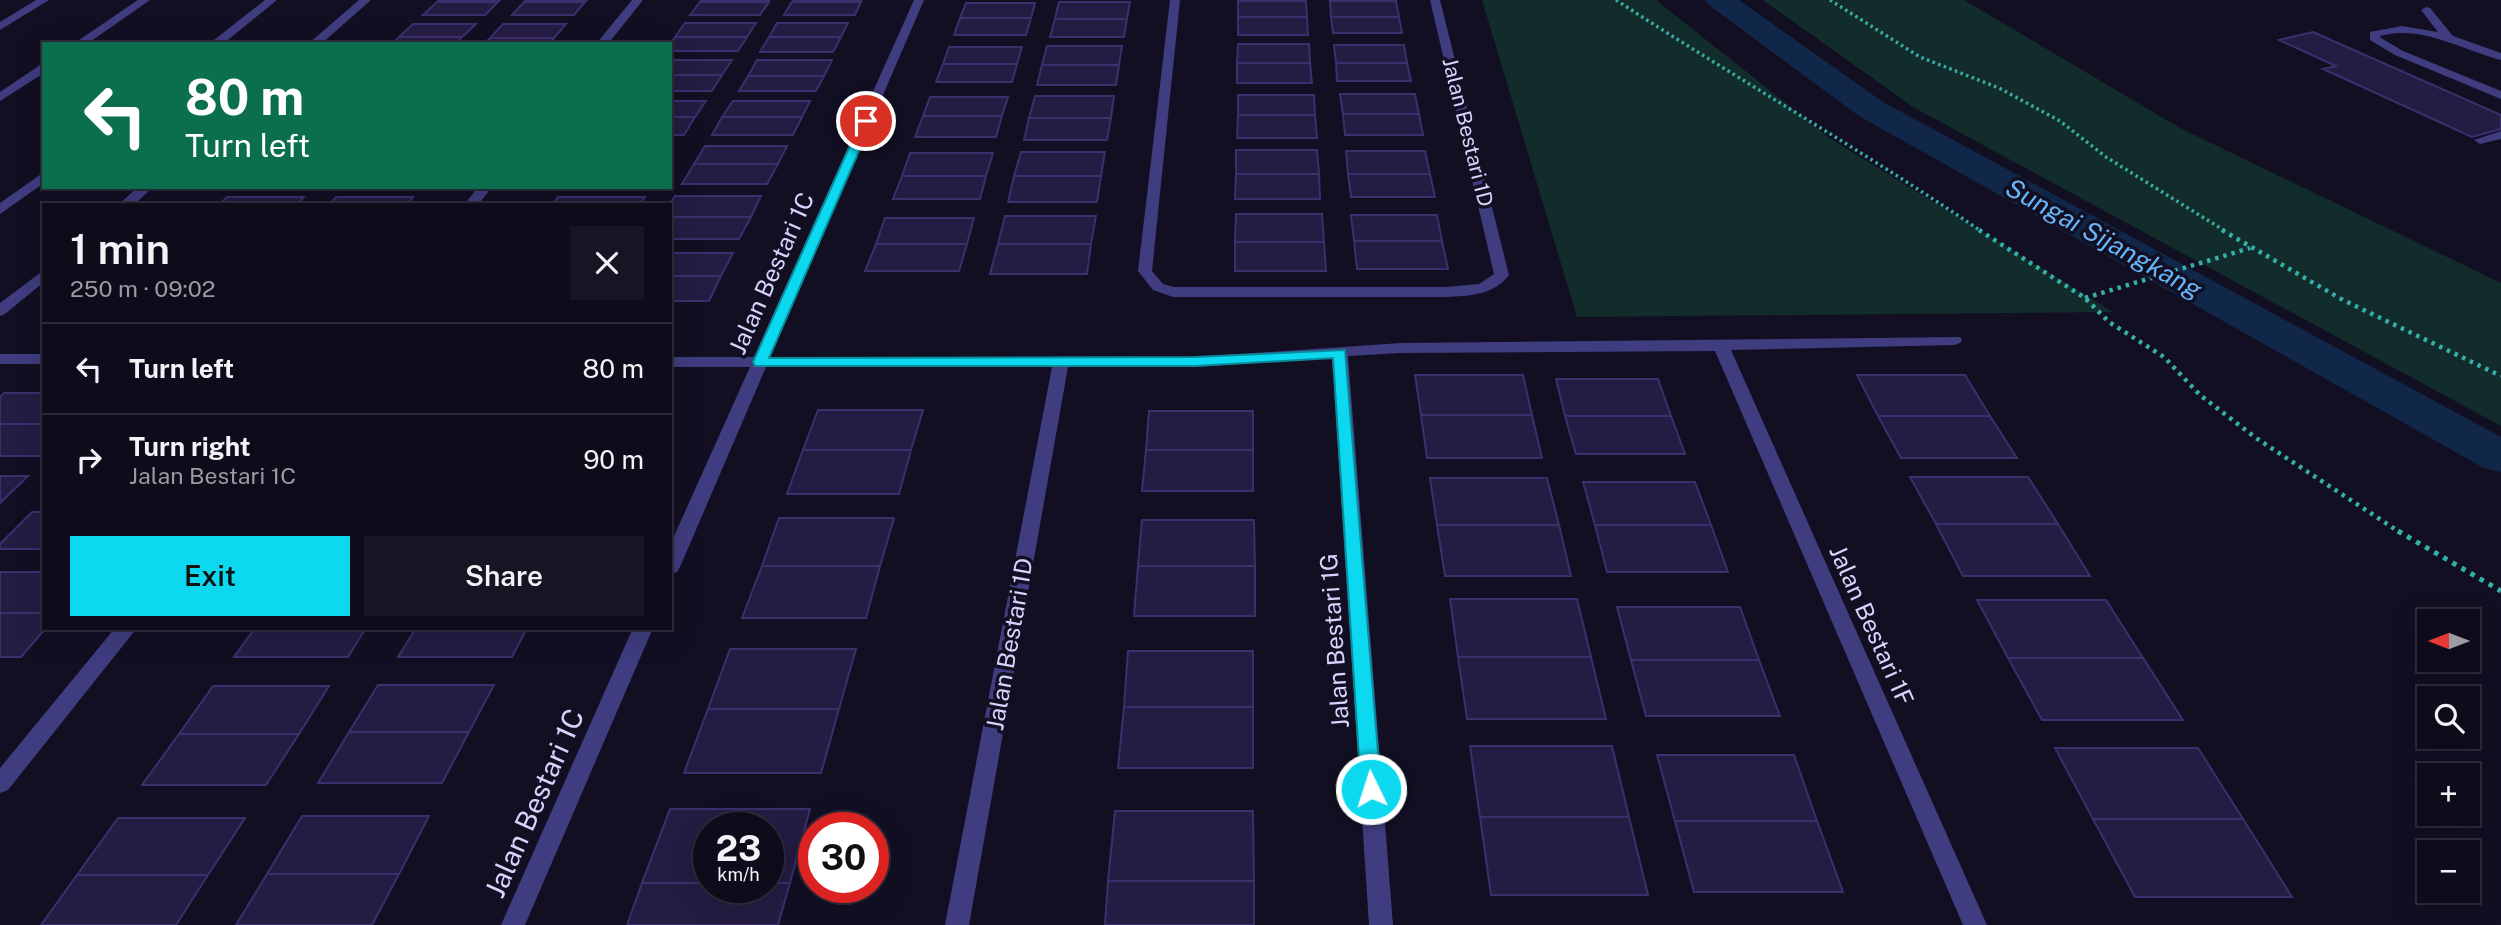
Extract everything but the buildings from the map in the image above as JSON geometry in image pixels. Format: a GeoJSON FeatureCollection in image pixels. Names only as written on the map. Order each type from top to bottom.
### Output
{"type":"FeatureCollection","features":[{"type":"Feature","properties":{"kind":"street"},"geometry":{"type":"LineString","coordinates":[[0,27],[44,0]]}},
{"type":"Feature","properties":{"kind":"street"},"geometry":{"type":"LineString","coordinates":[[82,42],[145,0]]}},
{"type":"Feature","properties":{"kind":"street"},"geometry":{"type":"LineString","coordinates":[[218,42],[272,0]]}},
{"type":"Feature","properties":{"kind":"street"},"geometry":{"type":"LineString","coordinates":[[316,42],[366,0]]}},
{"type":"Feature","properties":{"kind":"street"},"geometry":{"type":"LineString","coordinates":[[604,42],[638,0]]}},
{"type":"Feature","properties":{"kind":"street","name":"Jalan Bestari 1C"},"geometry":{"type":"LineString","coordinates":[[672,562],[919,0]]}},
{"type":"Feature","properties":{"kind":"street","name":"Jalan Bestari 1D"},"geometry":{"type":"LineString","coordinates":[[1175,0],[1145,271],[1158,287],[1172,292],[1207,293],[1475,290],[1495,285],[1502,275],[1501,263],[1435,0]]}},
{"type":"Feature","properties":{"kind":"street"},"geometry":{"type":"LineString","coordinates":[[2426,10],[2449,38]]}},
{"type":"Feature","properties":{"kind":"street"},"geometry":{"type":"LineString","coordinates":[[2501,57],[2449,38],[2401,30],[2385,30],[2374,34],[2375,40],[2399,53],[2501,95]]}},
{"type":"Feature","properties":{"kind":"street"},"geometry":{"type":"LineString","coordinates":[[0,97],[42,69]]}},
{"type":"Feature","properties":{"kind":"street"},"geometry":{"type":"LineString","coordinates":[[2480,140],[2501,135]]}},
{"type":"Feature","properties":{"kind":"street"},"geometry":{"type":"LineString","coordinates":[[0,210],[42,178]]}},
{"type":"Feature","properties":{"kind":"street"},"geometry":{"type":"LineString","coordinates":[[127,203],[144,189]]}},
{"type":"Feature","properties":{"kind":"street"},"geometry":{"type":"LineString","coordinates":[[473,203],[483,189]]}},
{"type":"Feature","properties":{"kind":"street"},"geometry":{"type":"LineString","coordinates":[[0,311],[42,276]]}},
{"type":"Feature","properties":{"kind":"street"},"geometry":{"type":"LineString","coordinates":[[672,362],[1195,362],[1401,348],[1721,346],[1954,340]]}},
{"type":"Feature","properties":{"kind":"street","name":"Jalan Bestari 1F"},"geometry":{"type":"LineString","coordinates":[[1721,346],[1975,925]]}},
{"type":"Feature","properties":{"kind":"street","name":"Jalan Bestari 1G"},"geometry":{"type":"LineString","coordinates":[[1340,353],[1381,925]]}},
{"type":"Feature","properties":{"kind":"street"},"geometry":{"type":"LineString","coordinates":[[0,359],[42,359]]}},
{"type":"Feature","properties":{"kind":"street","name":"Jalan Bestari 1D"},"geometry":{"type":"LineString","coordinates":[[957,925],[1061,362]]}},
{"type":"Feature","properties":{"kind":"street"},"geometry":{"type":"LineString","coordinates":[[0,784],[125,630]]}},
{"type":"Feature","properties":{"kind":"street","name":"Jalan Bestari 1C"},"geometry":{"type":"LineString","coordinates":[[513,925],[642,630]]}},
{"type":"Feature","properties":{"kind":"path"},"geometry":{"type":"LineString","coordinates":[[1616,0],[1706,59],[1908,181],[2085,299],[2109,321],[2164,358],[2200,395],[2256,438],[2408,537],[2501,591]]}},
{"type":"Feature","properties":{"kind":"path"},"geometry":{"type":"LineString","coordinates":[[1830,0],[1920,58],[1999,88],[2060,121],[2106,157],[2251,248],[2343,300],[2501,376]]}},
{"type":"Feature","properties":{"kind":"path"},"geometry":{"type":"LineString","coordinates":[[2085,299],[2251,248]]}},
{"type":"Feature","properties":{"kind":"green space"},"geometry":{"type":"Polygon","coordinates":[[[1482,0],[1656,0],[1831,139],[2113,312],[1577,317],[1482,0]]]}},
{"type":"Feature","properties":{"kind":"green space"},"geometry":{"type":"Polygon","coordinates":[[[1763,0],[1964,0],[2180,128],[2501,283],[2501,426],[1913,107],[1763,0]]]}},
{"type":"Feature","properties":{"kind":"waterway","name":"Sungai Sijangkang"},"geometry":{"type":"LineString","coordinates":[[1720,0],[1871,109],[2501,457]]}},
{"type":"Feature","properties":{"kind":"route"},"geometry":{"type":"LineString","coordinates":[[866,121],[760,362],[1195,362],[1340,353],[1371,789]]}}]}
